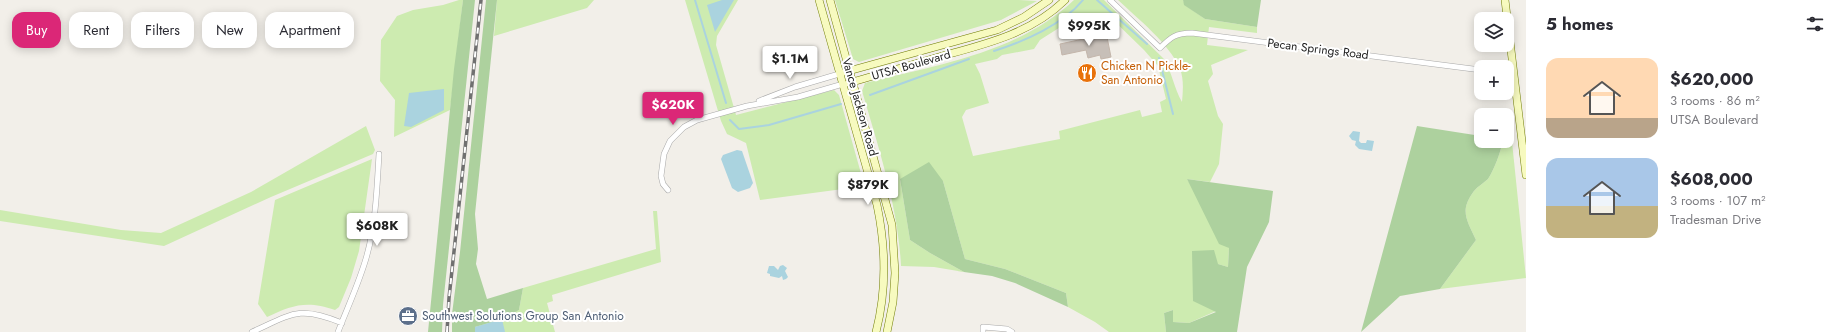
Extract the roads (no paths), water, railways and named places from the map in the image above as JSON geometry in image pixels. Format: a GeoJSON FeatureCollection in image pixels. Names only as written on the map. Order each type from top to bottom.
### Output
{"type":"FeatureCollection","features":[{"type":"Feature","properties":{"kind":"main road","name":"Vance Jackson Road"},"geometry":{"type":"LineString","coordinates":[[819,0],[877,205],[882,228],[885,273],[882,301],[876,332]]}},
{"type":"Feature","properties":{"kind":"main road","name":"Vance Jackson Road"},"geometry":{"type":"LineString","coordinates":[[830,0],[892,225],[895,273],[893,302],[887,332]]}},
{"type":"Feature","properties":{"kind":"main road","name":"UTSA Boulevard"},"geometry":{"type":"LineString","coordinates":[[840,74],[997,30],[1024,17],[1049,0]]}},
{"type":"Feature","properties":{"kind":"main road","name":"UTSA Boulevard"},"geometry":{"type":"LineString","coordinates":[[843,84],[1001,40],[1030,26],[1049,14],[1065,0]]}},
{"type":"Feature","properties":{"kind":"main road"},"geometry":{"type":"LineString","coordinates":[[1506,0],[1509,60]]}},
{"type":"Feature","properties":{"kind":"main road"},"geometry":{"type":"LineString","coordinates":[[1514,96],[1526,175]]}},
{"type":"Feature","properties":{"kind":"street","name":"Pecan Springs Road"},"geometry":{"type":"LineString","coordinates":[[1110,0],[1160,48],[1170,38],[1179,33],[1192,33],[1474,69]]}},
{"type":"Feature","properties":{"kind":"street","name":"UTSA Boulevard"},"geometry":{"type":"LineString","coordinates":[[746,106],[795,87],[840,74]]}},
{"type":"Feature","properties":{"kind":"street","name":"UTSA Boulevard"},"geometry":{"type":"LineString","coordinates":[[668,190],[663,184],[661,176],[664,154],[670,141],[684,127],[697,120],[746,106],[798,96],[843,84]]}},
{"type":"Feature","properties":{"kind":"street"},"geometry":{"type":"LineString","coordinates":[[338,332],[358,284],[368,253],[374,221],[379,154]]}},
{"type":"Feature","properties":{"kind":"street"},"geometry":{"type":"LineString","coordinates":[[252,332],[293,314],[308,312],[324,315],[342,323]]}},
{"type":"Feature","properties":{"kind":"street"},"geometry":{"type":"LineString","coordinates":[[983,332],[983,327],[1007,329],[1012,332]]}},
{"type":"Feature","properties":{"kind":"water"},"geometry":{"type":"Polygon","coordinates":[[[722,0],[734,0],[715,32],[707,5],[722,0]]]}},
{"type":"Feature","properties":{"kind":"water"},"geometry":{"type":"Polygon","coordinates":[[[444,89],[444,110],[411,127],[404,126],[409,93],[444,89]]]}},
{"type":"Feature","properties":{"kind":"water"},"geometry":{"type":"Polygon","coordinates":[[[1353,131],[1360,132],[1359,141],[1361,143],[1366,143],[1367,140],[1374,141],[1372,151],[1359,149],[1355,145],[1356,141],[1352,140],[1349,136],[1353,131]]]}},
{"type":"Feature","properties":{"kind":"water"},"geometry":{"type":"Polygon","coordinates":[[[737,150],[742,151],[753,183],[750,188],[738,192],[732,188],[721,159],[723,155],[737,150]]]}},
{"type":"Feature","properties":{"kind":"water"},"geometry":{"type":"Polygon","coordinates":[[[783,265],[787,268],[785,271],[788,277],[786,279],[783,280],[782,276],[779,278],[770,276],[770,274],[767,273],[769,266],[774,266],[778,270],[780,266],[783,265]]]}},
{"type":"Feature","properties":{"kind":"water"},"geometry":{"type":"Polygon","coordinates":[[[502,319],[505,332],[475,332],[475,327],[502,319]]]}},
{"type":"Feature","properties":{"kind":"waterway"},"geometry":{"type":"LineString","coordinates":[[695,0],[726,103]]}},
{"type":"Feature","properties":{"kind":"waterway"},"geometry":{"type":"LineString","coordinates":[[994,51],[1017,43],[1042,31],[1065,17],[1083,0]]}},
{"type":"Feature","properties":{"kind":"waterway"},"geometry":{"type":"LineString","coordinates":[[1097,0],[1147,44]]}},
{"type":"Feature","properties":{"kind":"waterway"},"geometry":{"type":"LineString","coordinates":[[1159,58],[1173,114]]}},
{"type":"Feature","properties":{"kind":"waterway"},"geometry":{"type":"LineString","coordinates":[[870,95],[969,59]]}},
{"type":"Feature","properties":{"kind":"waterway"},"geometry":{"type":"LineString","coordinates":[[730,120],[739,129],[769,125],[841,104]]}},
{"type":"Feature","properties":{"kind":"railway"},"geometry":{"type":"LineString","coordinates":[[447,332],[449,298],[481,0]]}},
{"type":"Feature","properties":{"kind":"place","name":"Chicken N Pickle- San Antonio"},"geometry":{"type":"Point","coordinates":[1087,73]}},
{"type":"Feature","properties":{"kind":"place","name":"Southwest Solutions Group San Antonio"},"geometry":{"type":"Point","coordinates":[408,316]}}]}
